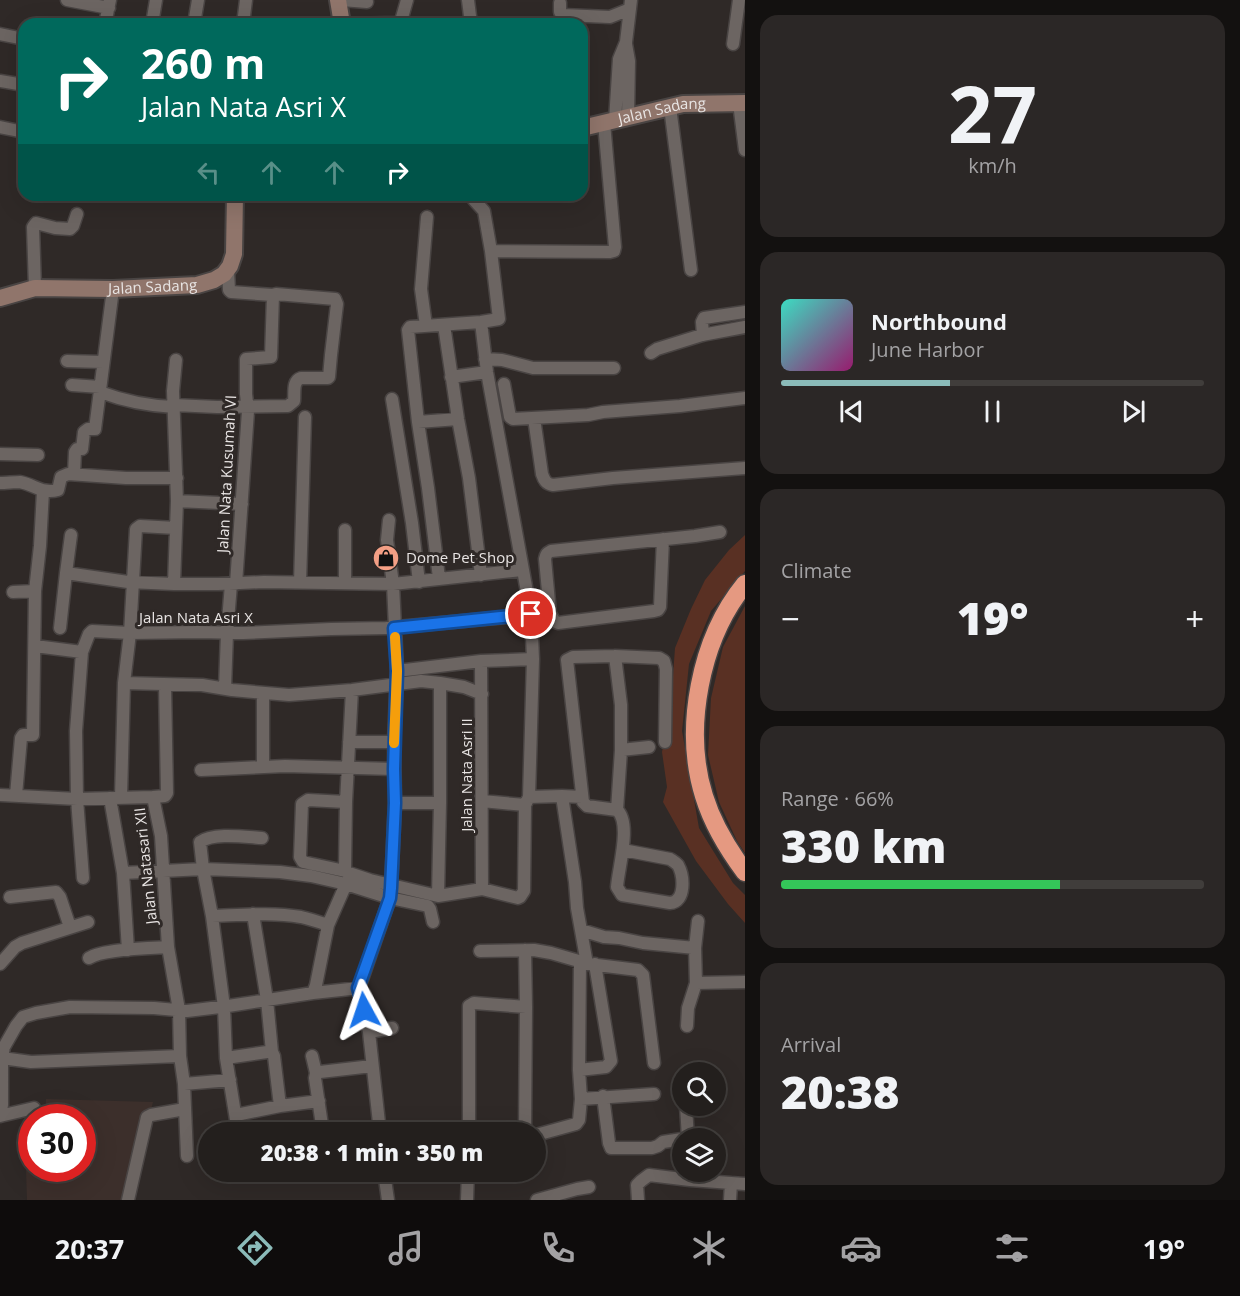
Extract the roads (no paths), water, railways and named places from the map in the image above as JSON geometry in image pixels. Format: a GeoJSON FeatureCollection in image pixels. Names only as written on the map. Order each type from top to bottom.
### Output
{"type":"FeatureCollection","features":[{"type":"Feature","properties":{"kind":"highway"},"geometry":{"type":"LineString","coordinates":[[745,584],[721,623],[704,666],[698,690],[695,732],[697,764],[703,795],[720,836],[745,872]]}},
{"type":"Feature","properties":{"kind":"highway"},"geometry":{"type":"LineString","coordinates":[[745,596],[732,614],[713,657],[703,701],[701,735],[704,768],[713,802],[724,830],[745,863]]}},
{"type":"Feature","properties":{"kind":"street"},"geometry":{"type":"LineString","coordinates":[[67,0],[109,4]]}},
{"type":"Feature","properties":{"kind":"street"},"geometry":{"type":"LineString","coordinates":[[153,18],[156,0]]}},
{"type":"Feature","properties":{"kind":"street"},"geometry":{"type":"LineString","coordinates":[[195,18],[198,0]]}},
{"type":"Feature","properties":{"kind":"street"},"geometry":{"type":"LineString","coordinates":[[244,18],[246,0]]}},
{"type":"Feature","properties":{"kind":"street"},"geometry":{"type":"LineString","coordinates":[[338,0],[341,18]]}},
{"type":"Feature","properties":{"kind":"street"},"geometry":{"type":"LineString","coordinates":[[342,0],[367,2]]}},
{"type":"Feature","properties":{"kind":"street"},"geometry":{"type":"LineString","coordinates":[[402,18],[407,0]]}},
{"type":"Feature","properties":{"kind":"street"},"geometry":{"type":"LineString","coordinates":[[468,0],[470,18]]}},
{"type":"Feature","properties":{"kind":"street"},"geometry":{"type":"LineString","coordinates":[[733,44],[738,0]]}},
{"type":"Feature","properties":{"kind":"street"},"geometry":{"type":"LineString","coordinates":[[561,3],[560,12],[563,15],[610,17],[631,4]]}},
{"type":"Feature","properties":{"kind":"street"},"geometry":{"type":"LineString","coordinates":[[491,251],[614,251],[619,59],[626,42],[631,4]]}},
{"type":"Feature","properties":{"kind":"street"},"geometry":{"type":"LineString","coordinates":[[0,34],[18,38]]}},
{"type":"Feature","properties":{"kind":"street"},"geometry":{"type":"LineString","coordinates":[[0,81],[18,85]]}},
{"type":"Feature","properties":{"kind":"street"},"geometry":{"type":"LineString","coordinates":[[742,103],[745,150]]}},
{"type":"Feature","properties":{"kind":"street","name":"Jalan Sadang"},"geometry":{"type":"LineString","coordinates":[[588,127],[683,104],[742,103]]}},
{"type":"Feature","properties":{"kind":"street"},"geometry":{"type":"LineString","coordinates":[[670,107],[691,270]]}},
{"type":"Feature","properties":{"kind":"street"},"geometry":{"type":"LineString","coordinates":[[0,127],[18,131]]}},
{"type":"Feature","properties":{"kind":"street"},"geometry":{"type":"LineString","coordinates":[[72,385],[100,390],[121,399],[157,406],[288,406],[294,401],[298,379],[329,377],[336,300],[229,291],[228,270],[234,254],[235,201]]}},
{"type":"Feature","properties":{"kind":"street"},"geometry":{"type":"LineString","coordinates":[[439,578],[408,330],[410,327],[481,322],[500,318],[484,210],[475,201]]}},
{"type":"Feature","properties":{"kind":"street"},"geometry":{"type":"LineString","coordinates":[[35,288],[33,227],[36,223],[70,229],[77,214]]}},
{"type":"Feature","properties":{"kind":"street"},"geometry":{"type":"LineString","coordinates":[[426,326],[420,289],[427,217]]}},
{"type":"Feature","properties":{"kind":"street","name":"Jalan Sadang"},"geometry":{"type":"LineString","coordinates":[[0,298],[35,288],[113,289],[197,285],[214,280],[228,270]]}},
{"type":"Feature","properties":{"kind":"street"},"geometry":{"type":"LineString","coordinates":[[74,474],[75,452],[77,449],[82,449],[84,432],[88,429],[95,429],[113,289]]}},
{"type":"Feature","properties":{"kind":"street","name":"Jalan Nata Kusumah VI"},"geometry":{"type":"LineString","coordinates":[[225,688],[227,633],[242,504],[247,406],[246,366],[247,359],[271,357],[273,295]]}},
{"type":"Feature","properties":{"kind":"street"},"geometry":{"type":"LineString","coordinates":[[703,335],[704,318],[745,312]]}},
{"type":"Feature","properties":{"kind":"street"},"geometry":{"type":"LineString","coordinates":[[391,891],[438,896],[482,889],[518,898],[523,895],[524,891],[533,659],[531,614],[487,372],[481,322]]}},
{"type":"Feature","properties":{"kind":"street"},"geometry":{"type":"LineString","coordinates":[[444,325],[469,478],[481,575]]}},
{"type":"Feature","properties":{"kind":"street"},"geometry":{"type":"LineString","coordinates":[[651,353],[657,349],[703,335],[745,327]]}},
{"type":"Feature","properties":{"kind":"street"},"geometry":{"type":"LineString","coordinates":[[485,359],[502,360],[533,368],[614,368]]}},
{"type":"Feature","properties":{"kind":"street"},"geometry":{"type":"LineString","coordinates":[[174,584],[177,478],[173,391],[176,360]]}},
{"type":"Feature","properties":{"kind":"street"},"geometry":{"type":"LineString","coordinates":[[68,361],[103,362]]}},
{"type":"Feature","properties":{"kind":"street"},"geometry":{"type":"LineString","coordinates":[[451,377],[487,372]]}},
{"type":"Feature","properties":{"kind":"street"},"geometry":{"type":"LineString","coordinates":[[504,384],[510,417],[513,419],[588,415],[745,398]]}},
{"type":"Feature","properties":{"kind":"street"},"geometry":{"type":"LineString","coordinates":[[393,399],[419,582]]}},
{"type":"Feature","properties":{"kind":"street"},"geometry":{"type":"LineString","coordinates":[[300,583],[305,417]]}},
{"type":"Feature","properties":{"kind":"street"},"geometry":{"type":"LineString","coordinates":[[534,418],[542,474],[548,484],[745,468]]}},
{"type":"Feature","properties":{"kind":"street"},"geometry":{"type":"LineString","coordinates":[[418,422],[458,419]]}},
{"type":"Feature","properties":{"kind":"street"},"geometry":{"type":"LineString","coordinates":[[0,454],[38,454]]}},
{"type":"Feature","properties":{"kind":"street"},"geometry":{"type":"LineString","coordinates":[[0,483],[22,483],[43,491],[57,491],[61,477],[64,475],[177,478]]}},
{"type":"Feature","properties":{"kind":"street"},"geometry":{"type":"LineString","coordinates":[[16,795],[21,738],[23,735],[33,734],[35,591],[43,491]]}},
{"type":"Feature","properties":{"kind":"street"},"geometry":{"type":"LineString","coordinates":[[177,501],[242,504]]}},
{"type":"Feature","properties":{"kind":"street"},"geometry":{"type":"LineString","coordinates":[[379,1122],[369,1032],[358,988],[391,891],[397,671],[393,584],[387,540],[388,520]]}},
{"type":"Feature","properties":{"kind":"street"},"geometry":{"type":"LineString","coordinates":[[128,950],[115,797],[134,582],[136,529],[140,526],[176,528]]}},
{"type":"Feature","properties":{"kind":"street"},"geometry":{"type":"LineString","coordinates":[[345,530],[345,583]]}},
{"type":"Feature","properties":{"kind":"street"},"geometry":{"type":"LineString","coordinates":[[663,539],[658,610],[558,623],[554,621],[550,613],[546,559],[548,552],[720,532]]}},
{"type":"Feature","properties":{"kind":"street"},"geometry":{"type":"LineString","coordinates":[[60,628],[71,535]]}},
{"type":"Feature","properties":{"kind":"street"},"geometry":{"type":"LineString","coordinates":[[66,573],[134,582],[174,584],[393,584],[522,570]]}},
{"type":"Feature","properties":{"kind":"street"},"geometry":{"type":"LineString","coordinates":[[13,592],[35,591]]}},
{"type":"Feature","properties":{"kind":"street","name":"Jalan Nata Asri X"},"geometry":{"type":"LineString","coordinates":[[82,651],[89,634],[93,631],[243,633],[394,628],[550,613]]}},
{"type":"Feature","properties":{"kind":"street"},"geometry":{"type":"LineString","coordinates":[[35,646],[82,651],[76,731],[76,799],[82,878]]}},
{"type":"Feature","properties":{"kind":"street"},"geometry":{"type":"LineString","coordinates":[[615,656],[621,705],[617,810]]}},
{"type":"Feature","properties":{"kind":"street"},"geometry":{"type":"LineString","coordinates":[[623,850],[670,859],[676,864],[681,877],[679,900],[676,903],[670,903],[622,894],[617,887],[623,850],[622,816],[617,810],[587,806],[583,802],[567,661],[569,658],[615,656],[659,658],[664,661],[666,669],[665,742]]}},
{"type":"Feature","properties":{"kind":"street"},"geometry":{"type":"LineString","coordinates":[[397,671],[481,661],[533,659]]}},
{"type":"Feature","properties":{"kind":"street","name":"Jalan Nata Asri II"},"geometry":{"type":"LineString","coordinates":[[481,661],[482,889]]}},
{"type":"Feature","properties":{"kind":"street"},"geometry":{"type":"LineString","coordinates":[[124,683],[202,685],[289,695],[421,681],[464,687],[482,694]]}},
{"type":"Feature","properties":{"kind":"street"},"geometry":{"type":"LineString","coordinates":[[438,896],[440,683]]}},
{"type":"Feature","properties":{"kind":"street","name":"Jalan Natasari XII"},"geometry":{"type":"LineString","coordinates":[[165,685],[167,793],[165,796],[153,797],[161,836],[168,947],[179,1010],[187,1156]]}},
{"type":"Feature","properties":{"kind":"street"},"geometry":{"type":"LineString","coordinates":[[313,993],[328,925],[346,878],[346,802],[352,690]]}},
{"type":"Feature","properties":{"kind":"street"},"geometry":{"type":"LineString","coordinates":[[263,693],[263,767]]}},
{"type":"Feature","properties":{"kind":"street"},"geometry":{"type":"LineString","coordinates":[[349,742],[394,742]]}},
{"type":"Feature","properties":{"kind":"street"},"geometry":{"type":"LineString","coordinates":[[621,750],[649,747]]}},
{"type":"Feature","properties":{"kind":"street"},"geometry":{"type":"LineString","coordinates":[[201,770],[285,766],[394,769]]}},
{"type":"Feature","properties":{"kind":"street"},"geometry":{"type":"LineString","coordinates":[[0,795],[76,799],[153,797]]}},
{"type":"Feature","properties":{"kind":"street"},"geometry":{"type":"LineString","coordinates":[[562,796],[587,963],[611,1061],[606,1067],[579,1070]]}},
{"type":"Feature","properties":{"kind":"street"},"geometry":{"type":"LineString","coordinates":[[482,801],[582,797]]}},
{"type":"Feature","properties":{"kind":"street"},"geometry":{"type":"LineString","coordinates":[[346,802],[308,801],[302,804],[300,858],[303,862],[391,891],[428,906],[433,922]]}},
{"type":"Feature","properties":{"kind":"street"},"geometry":{"type":"LineString","coordinates":[[395,803],[440,804]]}},
{"type":"Feature","properties":{"kind":"street"},"geometry":{"type":"LineString","coordinates":[[237,1122],[226,1058],[224,1007],[201,842],[205,838],[214,836],[262,838]]}},
{"type":"Feature","properties":{"kind":"street"},"geometry":{"type":"LineString","coordinates":[[123,873],[203,869],[280,872],[346,878]]}},
{"type":"Feature","properties":{"kind":"street"},"geometry":{"type":"LineString","coordinates":[[10,897],[56,892],[60,897],[70,927]]}},
{"type":"Feature","properties":{"kind":"street"},"geometry":{"type":"LineString","coordinates":[[212,916],[253,914],[302,917],[328,925]]}},
{"type":"Feature","properties":{"kind":"street"},"geometry":{"type":"LineString","coordinates":[[253,914],[267,1000],[280,1106]]}},
{"type":"Feature","properties":{"kind":"street"},"geometry":{"type":"LineString","coordinates":[[687,1026],[688,1008],[696,983],[695,948],[698,921]]}},
{"type":"Feature","properties":{"kind":"street"},"geometry":{"type":"LineString","coordinates":[[0,964],[15,947],[22,943],[88,922]]}},
{"type":"Feature","properties":{"kind":"street"},"geometry":{"type":"LineString","coordinates":[[581,930],[604,937],[695,948]]}},
{"type":"Feature","properties":{"kind":"street"},"geometry":{"type":"LineString","coordinates":[[89,958],[99,954],[168,947]]}},
{"type":"Feature","properties":{"kind":"street"},"geometry":{"type":"LineString","coordinates":[[525,950],[525,1122]]}},
{"type":"Feature","properties":{"kind":"street"},"geometry":{"type":"LineString","coordinates":[[480,951],[525,950],[551,953],[587,963],[638,970],[643,975],[654,1064]]}},
{"type":"Feature","properties":{"kind":"street"},"geometry":{"type":"LineString","coordinates":[[546,1132],[578,1122],[581,1099],[579,1070],[587,963]]}},
{"type":"Feature","properties":{"kind":"street"},"geometry":{"type":"LineString","coordinates":[[696,983],[745,982]]}},
{"type":"Feature","properties":{"kind":"street"},"geometry":{"type":"LineString","coordinates":[[18,1112],[0,1116],[2,1058],[4,1047],[23,1017],[70,1007],[154,1008],[187,1011],[358,988]]}},
{"type":"Feature","properties":{"kind":"street"},"geometry":{"type":"LineString","coordinates":[[469,1122],[469,1006],[474,1003],[526,1007]]}},
{"type":"Feature","properties":{"kind":"street"},"geometry":{"type":"LineString","coordinates":[[369,1032],[392,1028]]}},
{"type":"Feature","properties":{"kind":"street"},"geometry":{"type":"LineString","coordinates":[[226,1058],[272,1052]]}},
{"type":"Feature","properties":{"kind":"street"},"geometry":{"type":"LineString","coordinates":[[2,1058],[31,1062],[180,1056]]}},
{"type":"Feature","properties":{"kind":"street"},"geometry":{"type":"LineString","coordinates":[[312,1056],[322,1122]]}},
{"type":"Feature","properties":{"kind":"street"},"geometry":{"type":"LineString","coordinates":[[316,1073],[372,1066]]}},
{"type":"Feature","properties":{"kind":"street"},"geometry":{"type":"LineString","coordinates":[[184,1084],[230,1080]]}},
{"type":"Feature","properties":{"kind":"street"},"geometry":{"type":"LineString","coordinates":[[581,1099],[654,1094]]}},
{"type":"Feature","properties":{"kind":"street"},"geometry":{"type":"LineString","coordinates":[[603,1096],[609,1143],[612,1148],[652,1148],[672,1141]]}},
{"type":"Feature","properties":{"kind":"street"},"geometry":{"type":"LineString","coordinates":[[236,1115],[319,1101]]}},
{"type":"Feature","properties":{"kind":"street"},"geometry":{"type":"LineString","coordinates":[[128,1200],[147,1117],[185,1109]]}},
{"type":"Feature","properties":{"kind":"street"},"geometry":{"type":"LineString","coordinates":[[638,1200],[637,1185],[641,1180],[649,1175],[672,1176]]}},
{"type":"Feature","properties":{"kind":"street"},"geometry":{"type":"LineString","coordinates":[[385,1182],[388,1200]]}},
{"type":"Feature","properties":{"kind":"street"},"geometry":{"type":"LineString","coordinates":[[467,1200],[468,1182]]}},
{"type":"Feature","properties":{"kind":"street"},"geometry":{"type":"LineString","coordinates":[[725,1182],[745,1184]]}},
{"type":"Feature","properties":{"kind":"street"},"geometry":{"type":"LineString","coordinates":[[730,1200],[731,1183]]}},
{"type":"Feature","properties":{"kind":"street"},"geometry":{"type":"LineString","coordinates":[[537,1200],[589,1186]]}},
{"type":"Feature","properties":{"kind":"place","name":"Dome Pet Shop"},"geometry":{"type":"Point","coordinates":[386,558]}}]}
